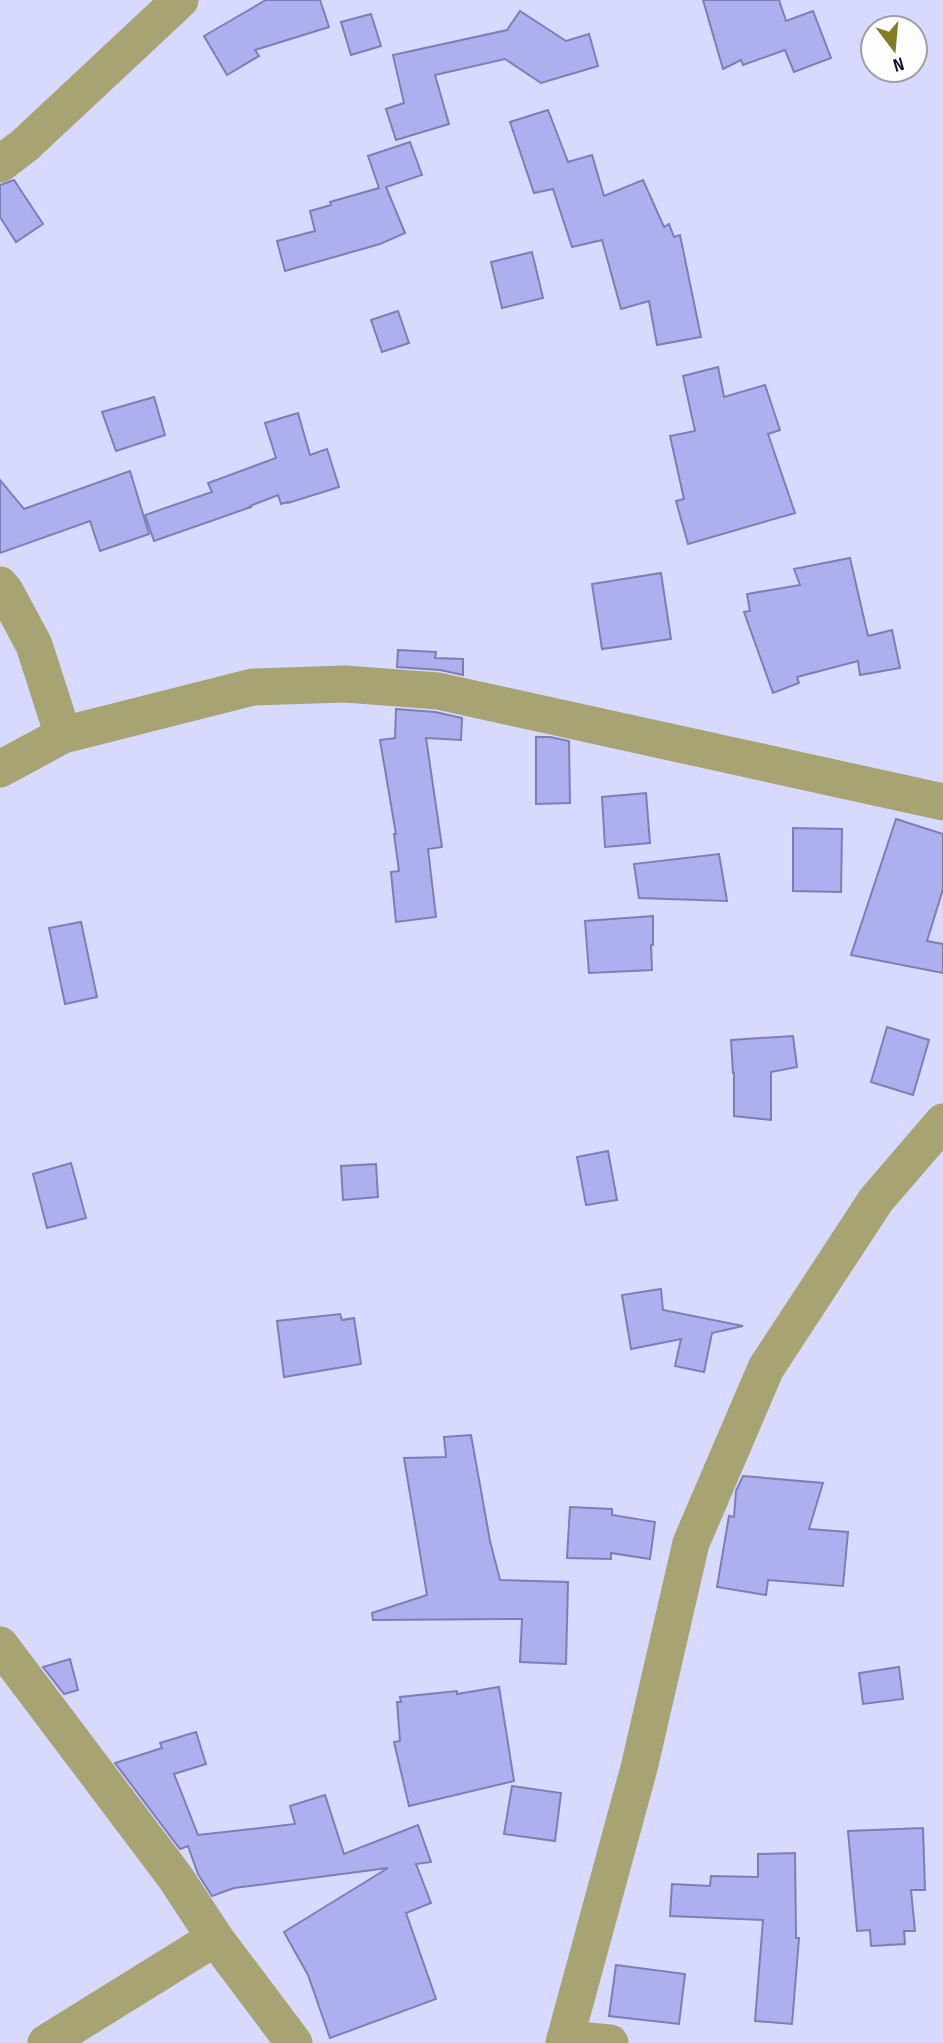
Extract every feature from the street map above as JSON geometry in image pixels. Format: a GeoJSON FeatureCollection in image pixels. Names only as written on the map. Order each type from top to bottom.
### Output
{"type":"FeatureCollection","features":[{"type":"Feature","properties":{"kind":"street"},"geometry":{"type":"LineString","coordinates":[[0,164],[25,145],[180,0]]}},
{"type":"Feature","properties":{"kind":"street"},"geometry":{"type":"LineString","coordinates":[[0,585],[34,645],[63,735]]}},
{"type":"Feature","properties":{"kind":"street"},"geometry":{"type":"LineString","coordinates":[[0,769],[63,735],[253,687],[345,684],[438,691],[943,802]]}},
{"type":"Feature","properties":{"kind":"street"},"geometry":{"type":"LineString","coordinates":[[610,2043],[564,2041],[639,1768],[691,1543],[766,1368],[876,1200],[943,1122]]}},
{"type":"Feature","properties":{"kind":"street"},"geometry":{"type":"LineString","coordinates":[[0,1645],[175,1877],[215,1938],[294,2043]]}},
{"type":"Feature","properties":{"kind":"street"},"geometry":{"type":"LineString","coordinates":[[46,2043],[215,1938]]}},
{"type":"Feature","properties":{"kind":"building"},"geometry":{"type":"Polygon","coordinates":[[[266,0],[320,0],[329,27],[255,50],[259,56],[227,75],[204,36],[266,0]]]}},
{"type":"Feature","properties":{"kind":"building"},"geometry":{"type":"Polygon","coordinates":[[[703,0],[779,0],[786,21],[813,11],[831,58],[794,72],[785,50],[743,65],[741,60],[723,69],[703,0]]]}},
{"type":"Feature","properties":{"kind":"building"},"geometry":{"type":"Polygon","coordinates":[[[520,11],[566,41],[589,34],[598,66],[541,83],[505,59],[435,75],[449,124],[396,140],[386,109],[404,103],[393,55],[507,30],[520,11]]]}},
{"type":"Feature","properties":{"kind":"building"},"geometry":{"type":"Polygon","coordinates":[[[371,14],[381,46],[351,55],[341,22],[371,14]]]}},
{"type":"Feature","properties":{"kind":"building"},"geometry":{"type":"Polygon","coordinates":[[[548,110],[568,162],[592,155],[604,196],[643,180],[664,227],[669,224],[674,237],[680,235],[701,337],[657,345],[649,301],[621,309],[602,240],[572,247],[553,189],[534,193],[510,122],[548,110]]]}},
{"type":"Feature","properties":{"kind":"building"},"geometry":{"type":"Polygon","coordinates":[[[410,142],[422,175],[386,187],[405,233],[380,244],[285,271],[277,241],[315,231],[310,211],[331,205],[330,202],[379,188],[368,156],[410,142]]]}},
{"type":"Feature","properties":{"kind":"building"},"geometry":{"type":"Polygon","coordinates":[[[14,180],[43,224],[16,242],[0,217],[0,185],[14,180]]]}},
{"type":"Feature","properties":{"kind":"building"},"geometry":{"type":"Polygon","coordinates":[[[532,252],[543,298],[502,308],[491,262],[532,252]]]}},
{"type":"Feature","properties":{"kind":"building"},"geometry":{"type":"Polygon","coordinates":[[[398,311],[409,343],[382,352],[371,320],[398,311]]]}},
{"type":"Feature","properties":{"kind":"building"},"geometry":{"type":"Polygon","coordinates":[[[718,367],[724,397],[765,385],[780,430],[768,434],[795,513],[688,544],[676,501],[684,499],[670,436],[695,431],[683,376],[718,367]]]}},
{"type":"Feature","properties":{"kind":"building"},"geometry":{"type":"Polygon","coordinates":[[[154,397],[165,435],[116,451],[102,412],[154,397]]]}},
{"type":"Feature","properties":{"kind":"building"},"geometry":{"type":"Polygon","coordinates":[[[298,413],[310,455],[327,449],[339,487],[281,504],[278,495],[154,541],[145,515],[212,492],[208,483],[276,458],[265,423],[298,413]]]}},
{"type":"Feature","properties":{"kind":"building"},"geometry":{"type":"Polygon","coordinates":[[[130,471],[149,534],[100,551],[90,521],[0,553],[0,480],[24,509],[130,471]]]}},
{"type":"Feature","properties":{"kind":"building"},"geometry":{"type":"Polygon","coordinates":[[[850,558],[868,636],[892,630],[900,668],[860,675],[858,661],[797,677],[799,683],[773,693],[744,612],[750,611],[747,594],[800,585],[794,569],[850,558]]]}},
{"type":"Feature","properties":{"kind":"building"},"geometry":{"type":"Polygon","coordinates":[[[661,573],[671,639],[602,649],[592,584],[661,573]]]}},
{"type":"Feature","properties":{"kind":"building"},"geometry":{"type":"Polygon","coordinates":[[[398,650],[436,652],[435,658],[463,659],[463,675],[440,670],[397,667],[398,650]]]}},
{"type":"Feature","properties":{"kind":"building"},"geometry":{"type":"Polygon","coordinates":[[[396,709],[435,712],[462,718],[461,740],[426,738],[442,847],[428,849],[436,917],[396,922],[391,872],[399,871],[396,834],[380,740],[395,738],[396,709]]]}},
{"type":"Feature","properties":{"kind":"building"},"geometry":{"type":"Polygon","coordinates":[[[536,737],[569,741],[570,803],[536,804],[536,737]]]}},
{"type":"Feature","properties":{"kind":"building"},"geometry":{"type":"Polygon","coordinates":[[[646,793],[650,843],[605,847],[602,797],[646,793]]]}},
{"type":"Feature","properties":{"kind":"building"},"geometry":{"type":"Polygon","coordinates":[[[896,819],[943,834],[943,889],[927,941],[943,944],[943,973],[851,955],[896,819]]]}},
{"type":"Feature","properties":{"kind":"building"},"geometry":{"type":"Polygon","coordinates":[[[793,828],[842,829],[841,892],[793,891],[793,828]]]}},
{"type":"Feature","properties":{"kind":"building"},"geometry":{"type":"Polygon","coordinates":[[[719,854],[727,901],[639,898],[634,864],[719,854]]]}},
{"type":"Feature","properties":{"kind":"building"},"geometry":{"type":"Polygon","coordinates":[[[653,916],[652,970],[589,973],[585,921],[653,916]]]}},
{"type":"Feature","properties":{"kind":"building"},"geometry":{"type":"Polygon","coordinates":[[[81,922],[97,997],[65,1004],[49,928],[81,922]]]}},
{"type":"Feature","properties":{"kind":"building"},"geometry":{"type":"Polygon","coordinates":[[[887,1027],[929,1040],[913,1095],[871,1082],[887,1027]]]}},
{"type":"Feature","properties":{"kind":"building"},"geometry":{"type":"Polygon","coordinates":[[[793,1036],[797,1067],[771,1072],[771,1120],[734,1116],[731,1040],[793,1036]]]}},
{"type":"Feature","properties":{"kind":"building"},"geometry":{"type":"Polygon","coordinates":[[[608,1151],[617,1200],[586,1205],[577,1157],[608,1151]]]}},
{"type":"Feature","properties":{"kind":"building"},"geometry":{"type":"Polygon","coordinates":[[[71,1163],[86,1218],[47,1228],[33,1174],[71,1163]]]}},
{"type":"Feature","properties":{"kind":"building"},"geometry":{"type":"Polygon","coordinates":[[[376,1164],[378,1197],[343,1200],[341,1166],[376,1164]]]}},
{"type":"Feature","properties":{"kind":"building"},"geometry":{"type":"Polygon","coordinates":[[[661,1289],[663,1310],[743,1326],[712,1333],[704,1372],[675,1366],[681,1339],[631,1349],[622,1295],[661,1289]]]}},
{"type":"Feature","properties":{"kind":"building"},"geometry":{"type":"Polygon","coordinates":[[[340,1314],[342,1320],[354,1318],[361,1364],[284,1377],[277,1321],[340,1314]]]}},
{"type":"Feature","properties":{"kind":"building"},"geometry":{"type":"Polygon","coordinates":[[[471,1435],[490,1541],[500,1580],[568,1582],[566,1664],[520,1662],[522,1619],[373,1620],[372,1613],[427,1595],[404,1458],[446,1457],[444,1437],[471,1435]]]}},
{"type":"Feature","properties":{"kind":"building"},"geometry":{"type":"Polygon","coordinates":[[[743,1476],[823,1483],[809,1529],[848,1532],[843,1586],[768,1580],[766,1595],[717,1587],[729,1516],[734,1517],[736,1491],[743,1476]]]}},
{"type":"Feature","properties":{"kind":"building"},"geometry":{"type":"Polygon","coordinates":[[[570,1507],[612,1509],[612,1515],[655,1522],[650,1559],[611,1553],[611,1559],[567,1558],[570,1507]]]}},
{"type":"Feature","properties":{"kind":"building"},"geometry":{"type":"Polygon","coordinates":[[[70,1659],[78,1690],[64,1694],[43,1667],[70,1659]]]}},
{"type":"Feature","properties":{"kind":"building"},"geometry":{"type":"Polygon","coordinates":[[[899,1667],[903,1699],[863,1704],[859,1673],[899,1667]]]}},
{"type":"Feature","properties":{"kind":"building"},"geometry":{"type":"Polygon","coordinates":[[[499,1687],[514,1781],[409,1806],[394,1742],[400,1741],[397,1702],[401,1702],[400,1697],[457,1691],[457,1694],[499,1687]]]}},
{"type":"Feature","properties":{"kind":"building"},"geometry":{"type":"Polygon","coordinates":[[[196,1732],[206,1764],[174,1774],[198,1835],[295,1824],[290,1806],[325,1795],[344,1854],[418,1825],[431,1862],[416,1864],[431,1903],[406,1913],[436,1999],[330,2038],[308,1975],[284,1932],[388,1868],[234,1888],[212,1896],[198,1874],[188,1846],[180,1849],[115,1763],[162,1748],[160,1743],[196,1732]]]}},
{"type":"Feature","properties":{"kind":"building"},"geometry":{"type":"Polygon","coordinates":[[[512,1786],[561,1793],[555,1841],[504,1834],[512,1786]]]}},
{"type":"Feature","properties":{"kind":"building"},"geometry":{"type":"Polygon","coordinates":[[[923,1828],[925,1890],[911,1890],[915,1931],[904,1931],[905,1944],[871,1946],[870,1930],[857,1931],[848,1831],[923,1828]]]}},
{"type":"Feature","properties":{"kind":"building"},"geometry":{"type":"Polygon","coordinates":[[[795,1853],[796,1938],[799,1938],[792,2024],[755,2021],[763,1920],[670,1916],[672,1884],[710,1886],[711,1876],[758,1877],[758,1854],[795,1853]]]}},
{"type":"Feature","properties":{"kind":"building"},"geometry":{"type":"Polygon","coordinates":[[[616,1965],[685,1974],[679,2024],[609,2016],[616,1965]]]}}]}
